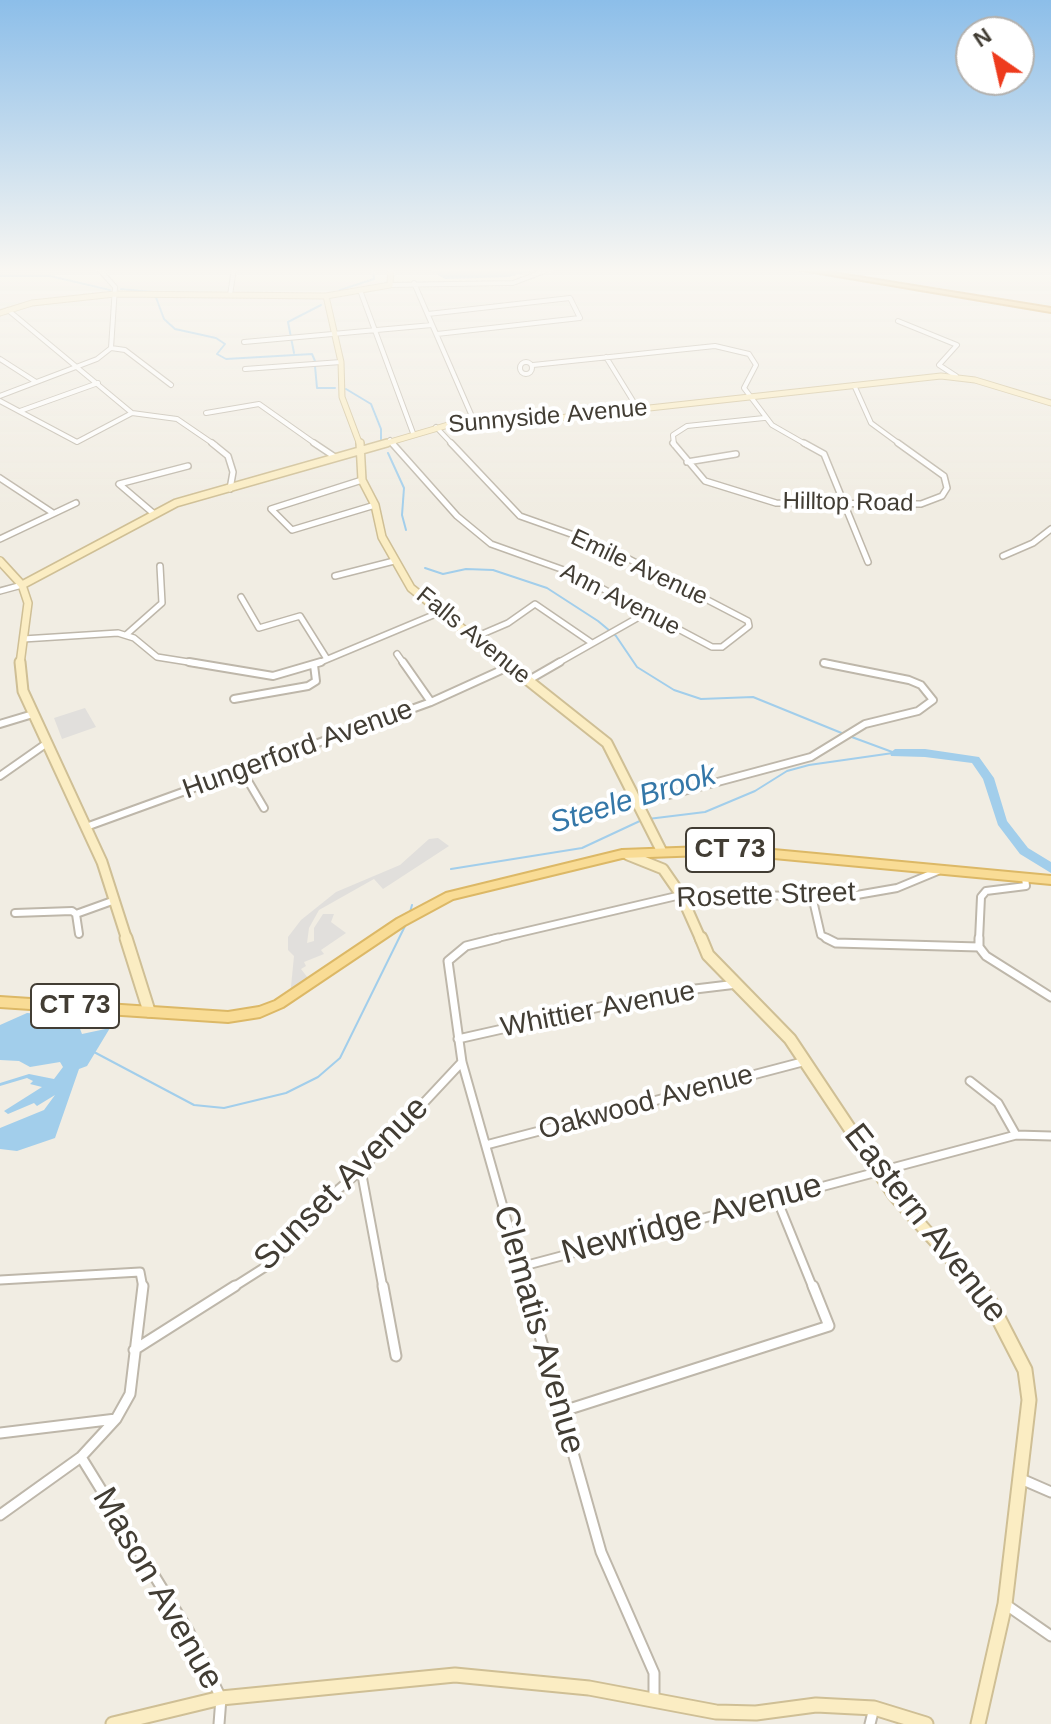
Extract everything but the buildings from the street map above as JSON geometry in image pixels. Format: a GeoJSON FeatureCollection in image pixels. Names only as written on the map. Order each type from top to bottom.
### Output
{"type":"FeatureCollection","features":[{"type":"Feature","properties":{"kind":"main road","name":"Falls Avenue"},"geometry":{"type":"LineString","coordinates":[[338,349],[342,397],[360,443],[362,480],[375,505],[382,537],[411,588],[438,613],[610,746],[661,850]]}},
{"type":"Feature","properties":{"kind":"main road","name":"Sunnyside Avenue"},"geometry":{"type":"LineString","coordinates":[[22,585],[153,513],[436,427],[474,421],[549,419],[956,376],[1051,403]]}},
{"type":"Feature","properties":{"kind":"main road"},"geometry":{"type":"LineString","coordinates":[[0,561],[22,585],[28,603],[19,669],[23,691],[86,827],[115,900],[149,1011]]}},
{"type":"Feature","properties":{"kind":"main road","name":"CT 73"},"geometry":{"type":"LineString","coordinates":[[0,1002],[228,1017],[260,1012],[290,997],[416,913],[472,889],[622,854],[661,850],[731,850],[1051,880]]}},
{"type":"Feature","properties":{"kind":"main road","name":"Eastern Avenue"},"geometry":{"type":"LineString","coordinates":[[622,854],[655,863],[681,895],[708,955],[773,1019],[806,1061],[875,1170],[921,1227],[990,1302],[1025,1370],[1029,1400],[1005,1604],[978,1724]]}},
{"type":"Feature","properties":{"kind":"main road"},"geometry":{"type":"LineString","coordinates":[[113,1724],[221,1698],[469,1676],[589,1688],[716,1712],[756,1713],[816,1705],[874,1708],[926,1724]]}},
{"type":"Feature","properties":{"kind":"street"},"geometry":{"type":"LineString","coordinates":[[55,349],[132,413],[177,419],[217,446],[230,464],[230,489]]}},
{"type":"Feature","properties":{"kind":"street"},"geometry":{"type":"LineString","coordinates":[[0,399],[97,359],[109,349]]}},
{"type":"Feature","properties":{"kind":"street"},"geometry":{"type":"LineString","coordinates":[[121,349],[171,385]]}},
{"type":"Feature","properties":{"kind":"street"},"geometry":{"type":"LineString","coordinates":[[382,349],[413,433]]}},
{"type":"Feature","properties":{"kind":"street"},"geometry":{"type":"LineString","coordinates":[[444,349],[474,421]]}},
{"type":"Feature","properties":{"kind":"street"},"geometry":{"type":"LineString","coordinates":[[533,365],[681,349]]}},
{"type":"Feature","properties":{"kind":"street"},"geometry":{"type":"LineString","coordinates":[[737,349],[754,359],[756,365],[745,382],[749,397],[764,418],[824,454],[868,562]]}},
{"type":"Feature","properties":{"kind":"street"},"geometry":{"type":"LineString","coordinates":[[953,349],[939,365],[956,376]]}},
{"type":"Feature","properties":{"kind":"street"},"geometry":{"type":"LineString","coordinates":[[606,357],[638,409]]}},
{"type":"Feature","properties":{"kind":"street"},"geometry":{"type":"LineString","coordinates":[[0,359],[36,382]]}},
{"type":"Feature","properties":{"kind":"street"},"geometry":{"type":"LineString","coordinates":[[245,369],[341,362]]}},
{"type":"Feature","properties":{"kind":"street"},"geometry":{"type":"LineString","coordinates":[[20,411],[98,383]]}},
{"type":"Feature","properties":{"kind":"street","name":"Hilltop Road"},"geometry":{"type":"LineString","coordinates":[[687,462],[705,481],[766,501],[791,505],[921,504],[937,500],[947,488],[940,471],[871,423],[854,385]]}},
{"type":"Feature","properties":{"kind":"street"},"geometry":{"type":"LineString","coordinates":[[0,399],[81,442],[132,413]]}},
{"type":"Feature","properties":{"kind":"street"},"geometry":{"type":"LineString","coordinates":[[206,413],[259,404],[335,457]]}},
{"type":"Feature","properties":{"kind":"street"},"geometry":{"type":"LineString","coordinates":[[736,454],[687,462],[673,443],[676,431],[695,425],[764,418]]}},
{"type":"Feature","properties":{"kind":"street","name":"Emile Avenue"},"geometry":{"type":"LineString","coordinates":[[436,427],[505,503],[525,519],[602,545],[750,624],[715,648]]}},
{"type":"Feature","properties":{"kind":"street","name":"Ann Avenue"},"geometry":{"type":"LineString","coordinates":[[390,440],[479,537],[512,553],[575,574],[715,648]]}},
{"type":"Feature","properties":{"kind":"street"},"geometry":{"type":"LineString","coordinates":[[153,513],[119,484],[188,466]]}},
{"type":"Feature","properties":{"kind":"street"},"geometry":{"type":"LineString","coordinates":[[0,478],[53,513]]}},
{"type":"Feature","properties":{"kind":"street"},"geometry":{"type":"LineString","coordinates":[[362,480],[270,507],[292,530],[375,505]]}},
{"type":"Feature","properties":{"kind":"street"},"geometry":{"type":"LineString","coordinates":[[0,487],[10,482]]}},
{"type":"Feature","properties":{"kind":"street"},"geometry":{"type":"LineString","coordinates":[[0,539],[76,503]]}},
{"type":"Feature","properties":{"kind":"street"},"geometry":{"type":"LineString","coordinates":[[1003,556],[1033,543],[1051,529]]}},
{"type":"Feature","properties":{"kind":"street"},"geometry":{"type":"LineString","coordinates":[[335,576],[394,561]]}},
{"type":"Feature","properties":{"kind":"street"},"geometry":{"type":"LineString","coordinates":[[23,639],[127,634],[162,603],[160,566]]}},
{"type":"Feature","properties":{"kind":"street"},"geometry":{"type":"LineString","coordinates":[[0,591],[22,585]]}},
{"type":"Feature","properties":{"kind":"street"},"geometry":{"type":"LineString","coordinates":[[241,597],[259,628],[300,616],[327,659]]}},
{"type":"Feature","properties":{"kind":"street"},"geometry":{"type":"LineString","coordinates":[[472,638],[508,623],[535,604],[592,643]]}},
{"type":"Feature","properties":{"kind":"street"},"geometry":{"type":"LineString","coordinates":[[127,634],[157,657],[248,675],[273,676],[314,665],[438,613]]}},
{"type":"Feature","properties":{"kind":"street"},"geometry":{"type":"LineString","coordinates":[[527,681],[646,613]]}},
{"type":"Feature","properties":{"kind":"street"},"geometry":{"type":"LineString","coordinates":[[397,654],[431,702]]}},
{"type":"Feature","properties":{"kind":"street"},"geometry":{"type":"LineString","coordinates":[[641,806],[811,757],[877,719],[918,711],[933,700],[921,685],[909,680],[824,663]]}},
{"type":"Feature","properties":{"kind":"street"},"geometry":{"type":"LineString","coordinates":[[234,699],[308,686],[316,681],[314,665]]}},
{"type":"Feature","properties":{"kind":"street","name":"Hungerford Avenue"},"geometry":{"type":"LineString","coordinates":[[86,827],[431,702],[508,667]]}},
{"type":"Feature","properties":{"kind":"street"},"geometry":{"type":"LineString","coordinates":[[0,724],[33,714]]}},
{"type":"Feature","properties":{"kind":"street"},"geometry":{"type":"LineString","coordinates":[[0,776],[47,743]]}},
{"type":"Feature","properties":{"kind":"street"},"geometry":{"type":"LineString","coordinates":[[241,769],[264,808]]}},
{"type":"Feature","properties":{"kind":"street","name":"Rosette Street"},"geometry":{"type":"LineString","coordinates":[[454,953],[466,946],[681,895],[851,896],[897,888],[938,871]]}},
{"type":"Feature","properties":{"kind":"street"},"geometry":{"type":"LineString","coordinates":[[1025,877],[1026,886],[986,891],[981,897],[979,947],[986,956],[1051,997]]}},
{"type":"Feature","properties":{"kind":"street"},"geometry":{"type":"LineString","coordinates":[[812,896],[821,935],[836,943],[979,947]]}},
{"type":"Feature","properties":{"kind":"street"},"geometry":{"type":"LineString","coordinates":[[15,913],[64,910],[76,914],[115,900]]}},
{"type":"Feature","properties":{"kind":"street"},"geometry":{"type":"LineString","coordinates":[[76,914],[79,934]]}},
{"type":"Feature","properties":{"kind":"street","name":"Clematis Avenue"},"geometry":{"type":"LineString","coordinates":[[454,953],[448,961],[462,1062],[601,1552],[647,1653],[654,1673],[654,1700]]}},
{"type":"Feature","properties":{"kind":"street","name":"Whittier Avenue"},"geometry":{"type":"LineString","coordinates":[[458,1039],[662,993],[738,984]]}},
{"type":"Feature","properties":{"kind":"street","name":"Oakwood Avenue"},"geometry":{"type":"LineString","coordinates":[[486,1145],[806,1061]]}},
{"type":"Feature","properties":{"kind":"street","name":"Sunset Avenue"},"geometry":{"type":"LineString","coordinates":[[134,1350],[273,1262],[333,1194],[361,1170],[462,1062]]}},
{"type":"Feature","properties":{"kind":"street"},"geometry":{"type":"LineString","coordinates":[[970,1081],[998,1103],[1016,1135]]}},
{"type":"Feature","properties":{"kind":"street","name":"Newridge Avenue"},"geometry":{"type":"LineString","coordinates":[[520,1267],[875,1170],[1016,1135],[1051,1136]]}},
{"type":"Feature","properties":{"kind":"street"},"geometry":{"type":"LineString","coordinates":[[361,1170],[396,1356]]}},
{"type":"Feature","properties":{"kind":"street"},"geometry":{"type":"LineString","coordinates":[[560,1412],[829,1326],[776,1197]]}},
{"type":"Feature","properties":{"kind":"street"},"geometry":{"type":"LineString","coordinates":[[0,1280],[140,1272],[143,1284],[130,1394],[116,1419],[81,1457],[0,1515]]}},
{"type":"Feature","properties":{"kind":"street"},"geometry":{"type":"LineString","coordinates":[[0,1433],[116,1419]]}},
{"type":"Feature","properties":{"kind":"street","name":"Mason Avenue"},"geometry":{"type":"LineString","coordinates":[[81,1457],[189,1632],[221,1698],[219,1724]]}},
{"type":"Feature","properties":{"kind":"street"},"geometry":{"type":"LineString","coordinates":[[1021,1479],[1051,1492]]}},
{"type":"Feature","properties":{"kind":"street"},"geometry":{"type":"LineString","coordinates":[[1005,1604],[1051,1636]]}},
{"type":"Feature","properties":{"kind":"street"},"geometry":{"type":"LineString","coordinates":[[870,1724],[874,1708]]}},
{"type":"Feature","properties":{"kind":"shaded area"},"geometry":{"type":"Polygon","coordinates":[[[85,708],[96,727],[62,739],[54,718],[85,708]]]}},
{"type":"Feature","properties":{"kind":"shaded area"},"geometry":{"type":"Polygon","coordinates":[[[438,838],[449,846],[383,889],[374,879],[319,910],[309,928],[307,943],[314,941],[314,928],[323,914],[334,914],[331,922],[346,933],[321,950],[324,954],[304,962],[306,966],[301,969],[311,982],[290,997],[294,956],[288,950],[288,937],[301,920],[336,892],[400,865],[429,839],[438,838]]]}},
{"type":"Feature","properties":{"kind":"water"},"geometry":{"type":"Polygon","coordinates":[[[27,1013],[75,1016],[82,1034],[110,1028],[87,1066],[79,1069],[55,1138],[17,1151],[0,1149],[0,1128],[44,1110],[55,1095],[37,1106],[34,1103],[8,1114],[4,1111],[42,1087],[30,1084],[33,1081],[27,1078],[0,1086],[0,1083],[29,1074],[54,1079],[63,1067],[60,1062],[30,1067],[19,1061],[0,1060],[0,1025],[27,1013]]]}},
{"type":"Feature","properties":{"kind":"waterway"},"geometry":{"type":"LineString","coordinates":[[221,349],[217,354],[226,359],[312,354],[315,361]]}},
{"type":"Feature","properties":{"kind":"waterway"},"geometry":{"type":"LineString","coordinates":[[315,366],[317,388],[335,388]]}},
{"type":"Feature","properties":{"kind":"waterway"},"geometry":{"type":"LineString","coordinates":[[346,389],[371,404],[381,429],[381,440]]}},
{"type":"Feature","properties":{"kind":"waterway"},"geometry":{"type":"LineString","coordinates":[[388,453],[404,488],[402,515],[406,530]]}},
{"type":"Feature","properties":{"kind":"waterway"},"geometry":{"type":"LineString","coordinates":[[425,568],[443,574],[466,569],[493,570],[547,588],[598,621],[616,636],[637,667],[674,690],[701,699],[753,697],[844,734]]}},
{"type":"Feature","properties":{"kind":"waterway"},"geometry":{"type":"LineString","coordinates":[[849,736],[895,753]]}},
{"type":"Feature","properties":{"kind":"waterway","name":"Steele Brook"},"geometry":{"type":"LineString","coordinates":[[648,819],[705,812],[755,791],[787,771],[809,765],[893,753]]}},
{"type":"Feature","properties":{"kind":"waterway","name":"Steele Brook"},"geometry":{"type":"LineString","coordinates":[[895,753],[925,753],[975,760],[988,778],[1002,822],[1024,851],[1051,868]]}},
{"type":"Feature","properties":{"kind":"waterway","name":"Steele Brook"},"geometry":{"type":"LineString","coordinates":[[451,869],[582,848],[642,820]]}},
{"type":"Feature","properties":{"kind":"waterway","name":"Steele Brook"},"geometry":{"type":"LineString","coordinates":[[410,912],[412,905]]}},
{"type":"Feature","properties":{"kind":"waterway","name":"Steele Brook"},"geometry":{"type":"LineString","coordinates":[[94,1052],[194,1105],[224,1108],[286,1093],[318,1077],[340,1058],[407,922]]}}]}
